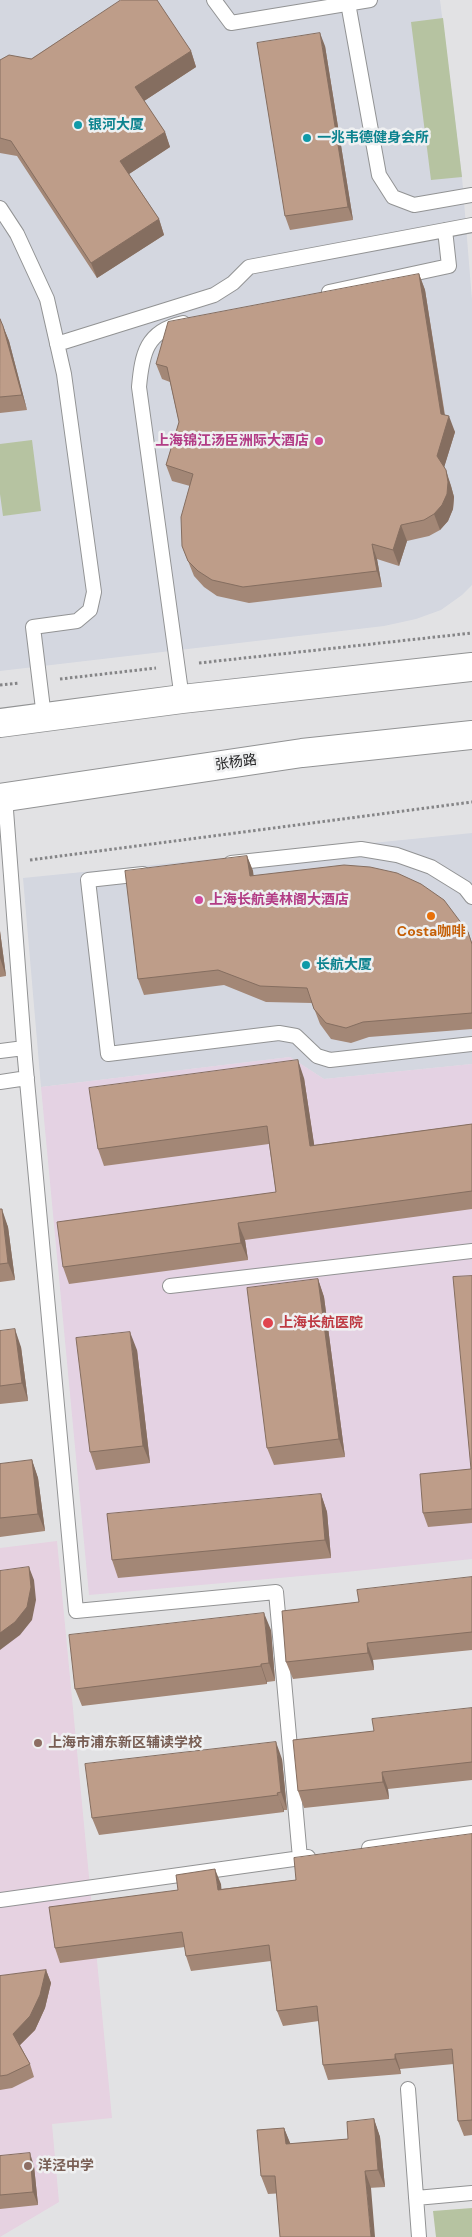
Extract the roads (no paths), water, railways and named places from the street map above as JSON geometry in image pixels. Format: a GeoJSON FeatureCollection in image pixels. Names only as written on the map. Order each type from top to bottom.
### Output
{"type":"FeatureCollection","features":[{"type":"Feature","properties":{"kind":"main road"},"geometry":{"type":"LineString","coordinates":[[0,723],[182,699],[472,667]]}},
{"type":"Feature","properties":{"kind":"main road","name":"张杨路"},"geometry":{"type":"LineString","coordinates":[[2,798],[302,753],[472,735]]}},
{"type":"Feature","properties":{"kind":"lane"},"geometry":{"type":"LineString","coordinates":[[214,0],[231,23],[370,0]]}},
{"type":"Feature","properties":{"kind":"lane"},"geometry":{"type":"LineString","coordinates":[[348,4],[380,175],[393,197],[414,206],[472,195]]}},
{"type":"Feature","properties":{"kind":"lane"},"geometry":{"type":"LineString","coordinates":[[0,208],[17,234],[47,299],[67,393],[94,592],[90,610],[77,621],[33,627],[44,717]]}},
{"type":"Feature","properties":{"kind":"lane"},"geometry":{"type":"LineString","coordinates":[[57,344],[214,296],[234,283],[249,267],[472,225]]}},
{"type":"Feature","properties":{"kind":"lane"},"geometry":{"type":"LineString","coordinates":[[314,295],[448,266],[445,230]]}},
{"type":"Feature","properties":{"kind":"lane"},"geometry":{"type":"LineString","coordinates":[[182,699],[139,387],[142,361],[150,341],[169,326],[198,320]]}},
{"type":"Feature","properties":{"kind":"lane"},"geometry":{"type":"LineString","coordinates":[[2,798],[10,863],[24,1048],[76,1610],[276,1592],[300,1858]]}},
{"type":"Feature","properties":{"kind":"lane"},"geometry":{"type":"LineString","coordinates":[[215,865],[361,849],[397,855],[431,867],[465,888],[472,897]]}},
{"type":"Feature","properties":{"kind":"lane"},"geometry":{"type":"LineString","coordinates":[[156,872],[88,880],[108,1054],[279,1033],[296,1036],[317,1056],[330,1060],[472,1044]]}},
{"type":"Feature","properties":{"kind":"lane"},"geometry":{"type":"LineString","coordinates":[[0,1051],[24,1048]]}},
{"type":"Feature","properties":{"kind":"lane"},"geometry":{"type":"LineString","coordinates":[[0,1082],[27,1078]]}},
{"type":"Feature","properties":{"kind":"lane"},"geometry":{"type":"LineString","coordinates":[[170,1286],[472,1251]]}},
{"type":"Feature","properties":{"kind":"lane"},"geometry":{"type":"LineString","coordinates":[[357,1850],[472,1833]]}},
{"type":"Feature","properties":{"kind":"lane"},"geometry":{"type":"LineString","coordinates":[[0,1900],[319,1855]]}},
{"type":"Feature","properties":{"kind":"lane"},"geometry":{"type":"LineString","coordinates":[[408,2089],[419,2237]]}},
{"type":"Feature","properties":{"kind":"lane"},"geometry":{"type":"LineString","coordinates":[[416,2198],[472,2193]]}},
{"type":"Feature","properties":{"kind":"place","name":"银河大厦"},"geometry":{"type":"Point","coordinates":[78,125]}},
{"type":"Feature","properties":{"kind":"place","name":"一兆韦德健身会所"},"geometry":{"type":"Point","coordinates":[307,138]}},
{"type":"Feature","properties":{"kind":"place","name":"上海锦江汤臣洲际大酒店"},"geometry":{"type":"Point","coordinates":[319,441]}},
{"type":"Feature","properties":{"kind":"place","name":"上海长航美林阁大酒店"},"geometry":{"type":"Point","coordinates":[199,900]}},
{"type":"Feature","properties":{"kind":"place","name":"Costa咖啡"},"geometry":{"type":"Point","coordinates":[431,916]}},
{"type":"Feature","properties":{"kind":"place","name":"长航大厦"},"geometry":{"type":"Point","coordinates":[306,965]}},
{"type":"Feature","properties":{"kind":"place","name":"上海长航医院"},"geometry":{"type":"Point","coordinates":[268,1323]}},
{"type":"Feature","properties":{"kind":"place","name":"上海市浦东新区辅读学校"},"geometry":{"type":"Point","coordinates":[38,1743]}},
{"type":"Feature","properties":{"kind":"place","name":"洋泾中学"},"geometry":{"type":"Point","coordinates":[28,2166]}}]}
